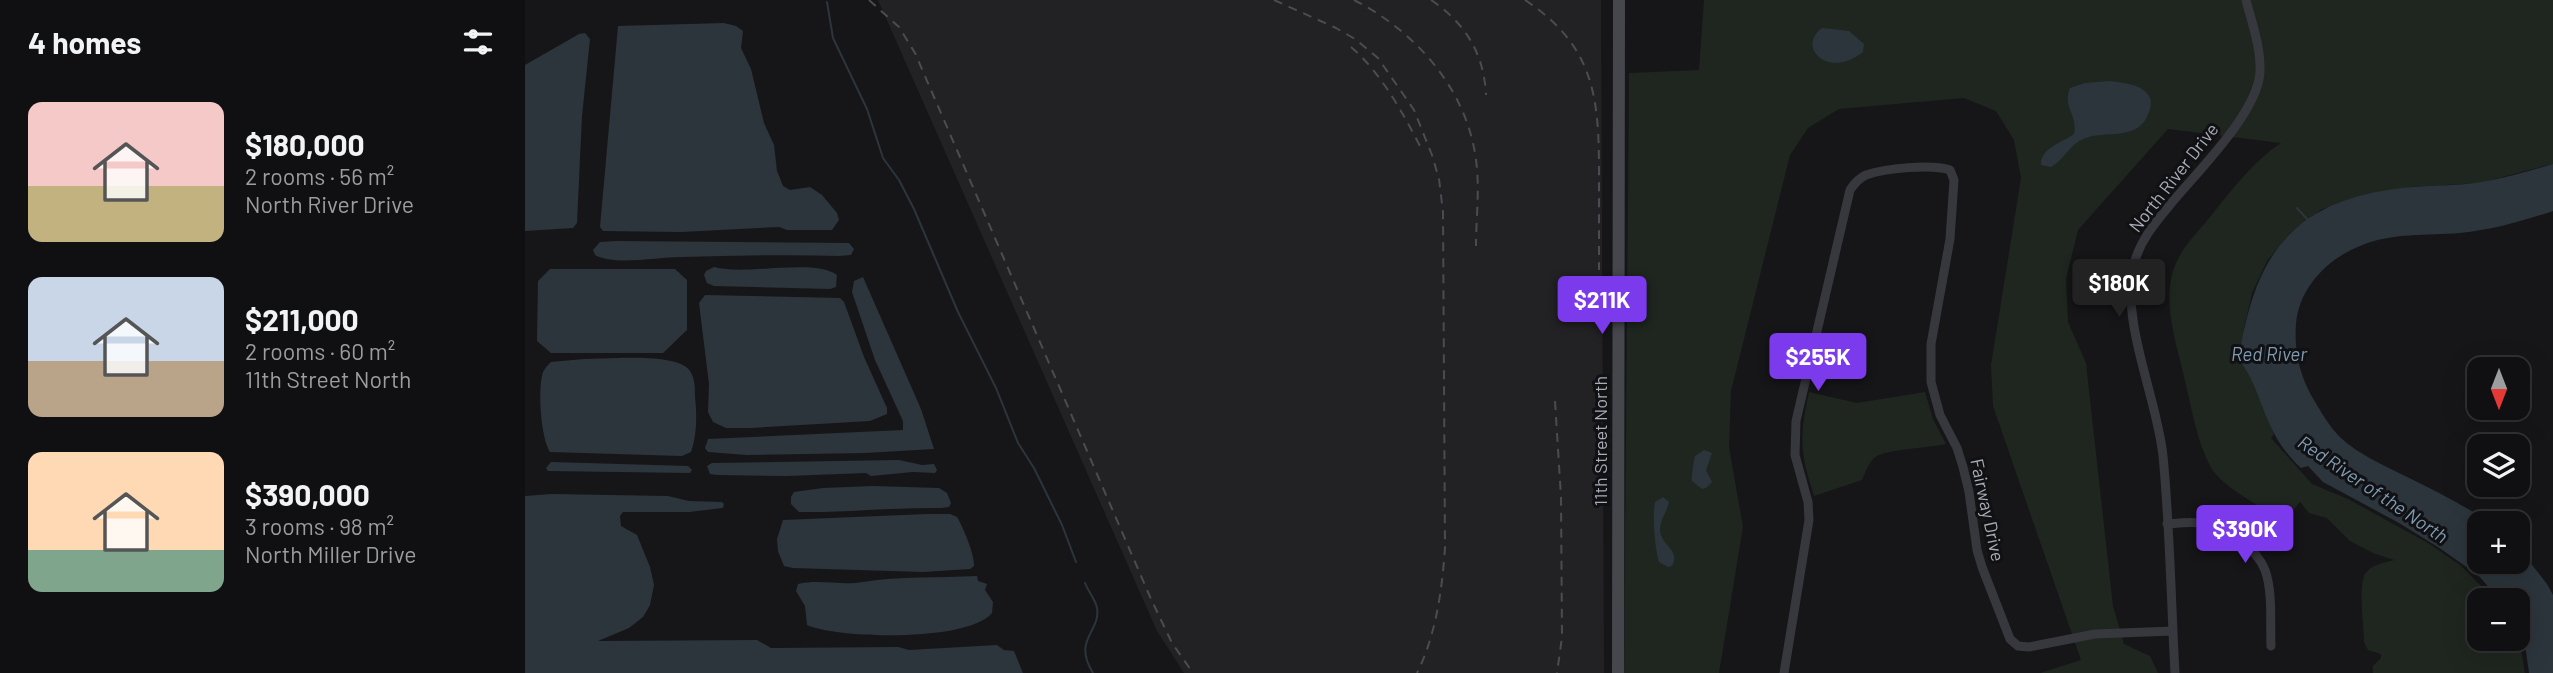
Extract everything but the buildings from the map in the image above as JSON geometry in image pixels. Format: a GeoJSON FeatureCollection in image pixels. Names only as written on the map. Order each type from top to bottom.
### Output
{"type":"FeatureCollection","features":[{"type":"Feature","properties":{"kind":"street","name":"11th Street North"},"geometry":{"type":"LineString","coordinates":[[1618,673],[1619,0]]}},
{"type":"Feature","properties":{"kind":"street","name":"North River Drive"},"geometry":{"type":"LineString","coordinates":[[2175,673],[2161,439],[2135,327],[2131,283],[2134,263],[2151,228],[2239,121],[2256,91],[2260,75],[2260,57],[2246,0]]}},
{"type":"Feature","properties":{"kind":"street","name":"Fairway Drive"},"geometry":{"type":"LineString","coordinates":[[1784,673],[1809,520],[1808,502],[1795,455],[1796,421],[1850,190],[1865,176],[1881,172],[1938,166],[1950,170],[1954,180],[1951,239],[1931,344],[1931,382],[1934,400],[1963,467],[1977,550],[2010,639],[2018,646],[2029,647],[2095,634],[2173,631]]}},
{"type":"Feature","properties":{"kind":"street"},"geometry":{"type":"LineString","coordinates":[[2167,524],[2192,523],[2220,528],[2258,556],[2265,569],[2268,584],[2271,646]]}},
{"type":"Feature","properties":{"kind":"shaded area"},"geometry":{"type":"Polygon","coordinates":[[[878,0],[1601,0],[1604,673],[1184,673],[1157,631],[878,0]]]}},
{"type":"Feature","properties":{"kind":"shaded area"},"geometry":{"type":"Polygon","coordinates":[[[1704,0],[2553,0],[2553,164],[2479,183],[2411,187],[2322,209],[2291,232],[2267,261],[2252,293],[2243,333],[2241,361],[2274,434],[2271,438],[2312,484],[2348,499],[2428,543],[2460,565],[2483,588],[2467,588],[2467,651],[2521,651],[2525,673],[2373,673],[2373,666],[2381,658],[2381,654],[2368,650],[2364,642],[2363,580],[2371,568],[2394,560],[2350,541],[2327,518],[2309,513],[2300,502],[2289,515],[2282,518],[2274,516],[2234,490],[2214,472],[2204,453],[2197,430],[2171,322],[2172,273],[2186,246],[2229,193],[2253,166],[2281,143],[2168,129],[2078,230],[2066,279],[2068,322],[2086,363],[2113,606],[2124,644],[2150,656],[2158,673],[2040,673],[2081,660],[1993,406],[1991,365],[2021,178],[2014,140],[1996,111],[1964,98],[1839,109],[1808,128],[1790,155],[1731,391],[1729,447],[1743,527],[1719,673],[1624,673],[1629,73],[1699,70],[1704,0]]]}},
{"type":"Feature","properties":{"kind":"shaded area"},"geometry":{"type":"Polygon","coordinates":[[[1809,392],[1857,403],[1925,392],[1933,419],[1946,444],[1899,450],[1877,456],[1862,480],[1814,496],[1802,445],[1809,392]]]}},
{"type":"Feature","properties":{"kind":"water"},"geometry":{"type":"Polygon","coordinates":[[[724,23],[743,31],[741,48],[751,69],[764,123],[774,145],[777,171],[783,186],[790,190],[810,187],[822,195],[837,213],[839,220],[832,230],[787,230],[779,227],[681,232],[603,231],[600,227],[618,26],[724,23]]]}},
{"type":"Feature","properties":{"kind":"water"},"geometry":{"type":"Polygon","coordinates":[[[1822,28],[1849,31],[1864,44],[1863,52],[1838,63],[1820,58],[1814,51],[1813,44],[1815,36],[1822,28]]]}},
{"type":"Feature","properties":{"kind":"water"},"geometry":{"type":"Polygon","coordinates":[[[585,33],[590,39],[582,116],[577,223],[573,228],[525,231],[525,65],[585,33]]]}},
{"type":"Feature","properties":{"kind":"water"},"geometry":{"type":"Polygon","coordinates":[[[2110,81],[2132,85],[2146,92],[2151,104],[2144,122],[2129,132],[2083,139],[2051,167],[2041,165],[2048,150],[2074,134],[2074,121],[2068,101],[2070,88],[2085,83],[2110,81]]]}},
{"type":"Feature","properties":{"kind":"water","name":"Red River"},"geometry":{"type":"Polygon","coordinates":[[[2553,164],[2553,211],[2484,230],[2385,238],[2360,246],[2337,259],[2317,276],[2303,298],[2296,324],[2298,361],[2303,378],[2318,407],[2337,434],[2363,454],[2471,511],[2467,511],[2467,567],[2399,523],[2323,482],[2308,466],[2301,468],[2282,447],[2270,426],[2242,363],[2241,350],[2254,293],[2267,265],[2282,243],[2301,224],[2323,210],[2349,199],[2378,192],[2481,182],[2553,164]]]}},
{"type":"Feature","properties":{"kind":"water"},"geometry":{"type":"Polygon","coordinates":[[[600,242],[849,243],[854,249],[851,255],[839,256],[613,260],[595,255],[593,250],[600,242]]]}},
{"type":"Feature","properties":{"kind":"water"},"geometry":{"type":"Polygon","coordinates":[[[714,267],[743,270],[795,267],[826,270],[837,275],[836,287],[714,286],[707,283],[704,275],[714,267]]]}},
{"type":"Feature","properties":{"kind":"water"},"geometry":{"type":"Polygon","coordinates":[[[550,269],[675,269],[687,280],[687,330],[663,353],[551,353],[537,341],[538,281],[550,269]]]}},
{"type":"Feature","properties":{"kind":"water"},"geometry":{"type":"Polygon","coordinates":[[[863,277],[921,409],[934,449],[747,455],[708,452],[705,448],[708,439],[903,430],[903,421],[875,360],[852,292],[854,281],[863,277]]]}},
{"type":"Feature","properties":{"kind":"water"},"geometry":{"type":"Polygon","coordinates":[[[705,295],[840,298],[844,302],[864,357],[887,408],[887,414],[870,421],[751,428],[726,428],[713,422],[708,412],[709,384],[699,303],[705,295]]]}},
{"type":"Feature","properties":{"kind":"water"},"geometry":{"type":"Polygon","coordinates":[[[657,359],[683,365],[690,371],[694,384],[696,418],[691,452],[682,456],[550,452],[544,437],[541,415],[540,393],[545,368],[551,362],[657,359]]]}},
{"type":"Feature","properties":{"kind":"water"},"geometry":{"type":"Polygon","coordinates":[[[1704,450],[1712,453],[1706,470],[1712,482],[1702,489],[1692,481],[1692,477],[1695,456],[1704,450]]]}},
{"type":"Feature","properties":{"kind":"water"},"geometry":{"type":"Polygon","coordinates":[[[899,460],[922,465],[934,464],[937,470],[935,473],[871,476],[866,473],[717,475],[710,474],[707,466],[712,463],[899,460]]]}},
{"type":"Feature","properties":{"kind":"water"},"geometry":{"type":"Polygon","coordinates":[[[551,462],[688,466],[692,470],[690,473],[548,471],[546,468],[551,462]]]}},
{"type":"Feature","properties":{"kind":"water"},"geometry":{"type":"Polygon","coordinates":[[[873,486],[939,488],[947,493],[951,503],[949,507],[941,508],[817,512],[799,512],[791,504],[794,492],[873,486]]]}},
{"type":"Feature","properties":{"kind":"water"},"geometry":{"type":"Polygon","coordinates":[[[525,496],[668,496],[724,504],[723,508],[689,512],[623,512],[620,516],[621,526],[637,535],[654,585],[650,605],[643,617],[629,628],[598,641],[757,640],[771,648],[898,647],[909,650],[997,645],[1004,650],[1014,651],[1023,673],[525,673],[525,496]]]}},
{"type":"Feature","properties":{"kind":"water"},"geometry":{"type":"Polygon","coordinates":[[[1663,497],[1669,502],[1660,530],[1674,556],[1672,566],[1668,567],[1659,562],[1654,532],[1655,502],[1663,497]]]}},
{"type":"Feature","properties":{"kind":"water"},"geometry":{"type":"Polygon","coordinates":[[[950,514],[957,517],[971,548],[974,566],[970,569],[923,572],[793,568],[784,566],[778,551],[777,539],[783,520],[950,514]]]}},
{"type":"Feature","properties":{"kind":"water","name":"Red River"},"geometry":{"type":"Polygon","coordinates":[[[2530,562],[2547,584],[2553,595],[2553,673],[2529,673],[2526,651],[2530,651],[2530,588],[2489,588],[2478,575],[2530,574],[2530,562]]]}},
{"type":"Feature","properties":{"kind":"water"},"geometry":{"type":"Polygon","coordinates":[[[977,576],[978,581],[987,584],[985,590],[993,602],[992,613],[978,622],[957,629],[931,633],[873,635],[823,630],[807,625],[805,606],[796,591],[798,584],[814,582],[855,583],[905,578],[977,576]]]}},
{"type":"Feature","properties":{"kind":"waterway"},"geometry":{"type":"LineString","coordinates":[[827,2],[833,38],[867,109],[883,158],[899,180],[914,209],[958,312],[996,388],[1018,443],[1034,468],[1062,525],[1076,562]]}},
{"type":"Feature","properties":{"kind":"waterway"},"geometry":{"type":"LineString","coordinates":[[2297,208],[2308,220]]}},
{"type":"Feature","properties":{"kind":"waterway"},"geometry":{"type":"LineString","coordinates":[[1085,583],[1097,608],[1095,624],[1085,652],[1093,673]]}},
{"type":"Feature","properties":{"kind":"railway"},"geometry":{"type":"LineString","coordinates":[[869,0],[899,27],[915,53],[1151,599],[1172,643],[1193,673]]}},
{"type":"Feature","properties":{"kind":"railway"},"geometry":{"type":"LineString","coordinates":[[1274,0],[1336,28],[1378,58],[1414,110],[1439,179],[1443,212],[1445,548],[1437,612],[1417,673]]}},
{"type":"Feature","properties":{"kind":"railway"},"geometry":{"type":"LineString","coordinates":[[1354,0],[1398,28],[1417,46],[1435,65],[1462,109],[1476,160],[1476,246]]}},
{"type":"Feature","properties":{"kind":"railway"},"geometry":{"type":"LineString","coordinates":[[1431,0],[1454,19],[1470,40],[1481,66],[1486,95]]}},
{"type":"Feature","properties":{"kind":"railway"},"geometry":{"type":"LineString","coordinates":[[1525,0],[1548,17],[1566,36],[1588,75],[1594,97],[1599,145],[1599,270]]}},
{"type":"Feature","properties":{"kind":"railway"},"geometry":{"type":"LineString","coordinates":[[1351,47],[1382,82],[1422,150]]}},
{"type":"Feature","properties":{"kind":"railway"},"geometry":{"type":"LineString","coordinates":[[1555,401],[1561,497],[1562,637],[1557,673]]}},
{"type":"Feature","properties":{"kind":"water label","name":"Red River of the North"},"geometry":{"type":"Point","coordinates":[2373,489]}}]}
